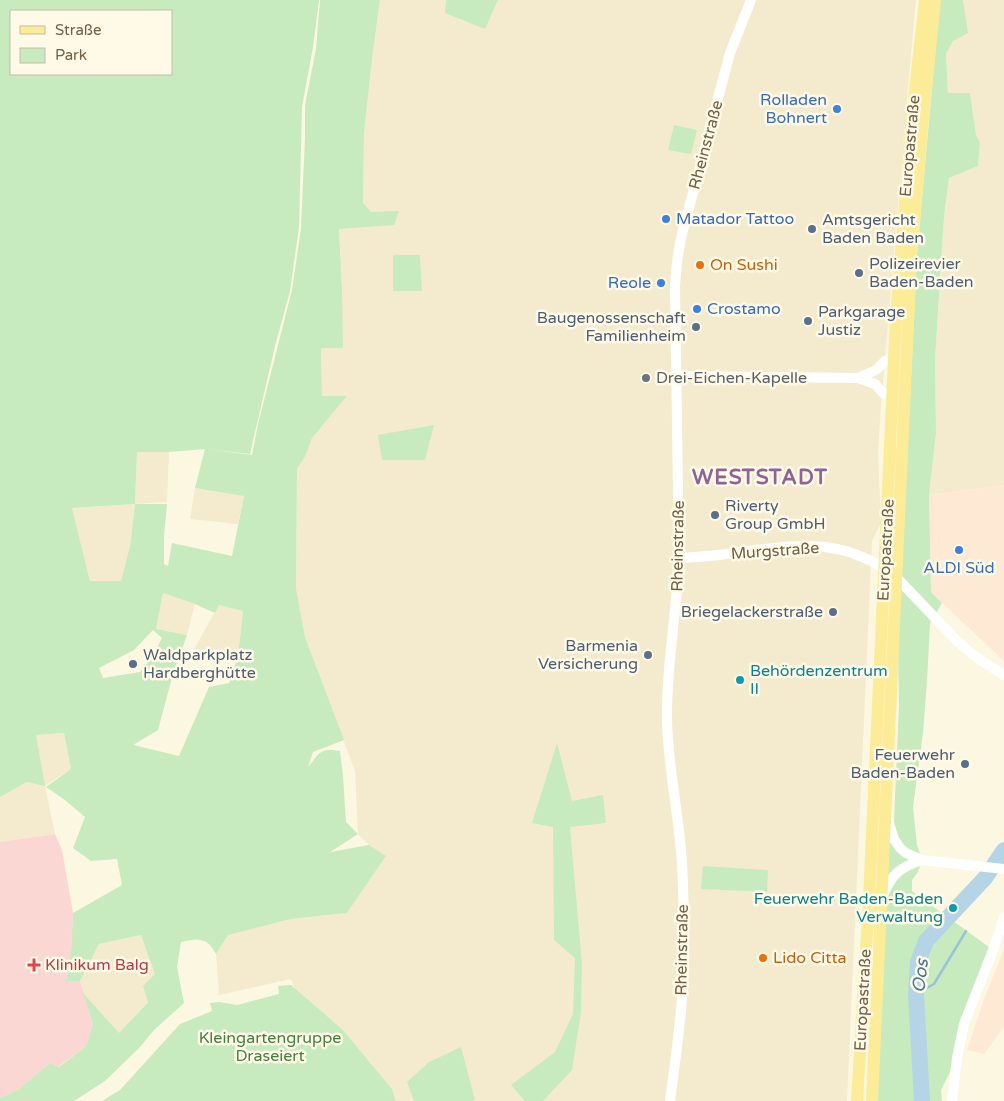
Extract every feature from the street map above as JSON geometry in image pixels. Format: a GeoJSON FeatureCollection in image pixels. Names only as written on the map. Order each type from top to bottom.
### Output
{"type":"FeatureCollection","features":[{"type":"Feature","properties":{"kind":"main road","name":"Europastraße"},"geometry":{"type":"LineString","coordinates":[[857,1101],[869,899],[896,316],[911,126],[925,0]]}},
{"type":"Feature","properties":{"kind":"main road","name":"Europastraße"},"geometry":{"type":"LineString","coordinates":[[872,1101],[911,258],[935,0]]}},
{"type":"Feature","properties":{"kind":"main road"},"geometry":{"type":"LineString","coordinates":[[888,492],[882,471],[885,361],[896,316]]}},
{"type":"Feature","properties":{"kind":"street","name":"Rheinstraße"},"geometry":{"type":"LineString","coordinates":[[670,1101],[679,1024],[684,944],[680,842],[667,721],[668,684],[679,558],[675,286],[681,238],[730,53],[751,0]]}},
{"type":"Feature","properties":{"kind":"street"},"geometry":{"type":"LineString","coordinates":[[858,378],[876,370],[885,361]]}},
{"type":"Feature","properties":{"kind":"street"},"geometry":{"type":"LineString","coordinates":[[676,376],[858,378],[875,384],[884,394]]}},
{"type":"Feature","properties":{"kind":"street","name":"Murgstraße"},"geometry":{"type":"LineString","coordinates":[[679,558],[804,545],[821,546],[864,556],[893,574],[957,641],[990,667],[1004,675]]}},
{"type":"Feature","properties":{"kind":"street"},"geometry":{"type":"LineString","coordinates":[[885,814],[894,839],[906,853],[922,860],[1002,869]]}},
{"type":"Feature","properties":{"kind":"street"},"geometry":{"type":"LineString","coordinates":[[881,898],[887,885],[896,873],[904,867],[922,860]]}},
{"type":"Feature","properties":{"kind":"street"},"geometry":{"type":"LineString","coordinates":[[952,1101],[956,1058],[964,1024],[1004,917]]}},
{"type":"Feature","properties":{"kind":"shaded area"},"geometry":{"type":"Polygon","coordinates":[[[380,0],[916,0],[881,405],[878,452],[881,523],[872,541],[847,1101],[396,1101],[392,1089],[343,1030],[295,989],[291,979],[219,995],[216,954],[228,935],[291,919],[347,913],[386,856],[369,845],[358,834],[355,771],[305,637],[296,588],[297,469],[306,455],[312,438],[346,397],[322,396],[321,347],[342,287],[338,206],[363,203],[364,134],[380,0]]]}},
{"type":"Feature","properties":{"kind":"shaded area"},"geometry":{"type":"Polygon","coordinates":[[[963,0],[1004,0],[1004,485],[929,495],[936,433],[935,360],[944,217],[949,178],[978,166],[980,142],[976,135],[970,94],[948,93],[946,54],[953,41],[967,33],[963,0]]]}},
{"type":"Feature","properties":{"kind":"shaded area"},"geometry":{"type":"Polygon","coordinates":[[[137,452],[169,452],[167,502],[135,504],[137,452]]]}},
{"type":"Feature","properties":{"kind":"shaded area"},"geometry":{"type":"Polygon","coordinates":[[[1004,485],[1004,661],[931,592],[929,495],[1004,485]]]}},
{"type":"Feature","properties":{"kind":"shaded area"},"geometry":{"type":"Polygon","coordinates":[[[195,488],[244,495],[238,524],[190,519],[195,488]]]}},
{"type":"Feature","properties":{"kind":"shaded area"},"geometry":{"type":"Polygon","coordinates":[[[135,504],[130,546],[121,581],[90,581],[72,508],[135,504]]]}},
{"type":"Feature","properties":{"kind":"shaded area"},"geometry":{"type":"Polygon","coordinates":[[[163,593],[195,604],[187,635],[156,629],[163,593]]]}},
{"type":"Feature","properties":{"kind":"shaded area"},"geometry":{"type":"Polygon","coordinates":[[[219,605],[243,611],[238,656],[193,651],[219,605]]]}},
{"type":"Feature","properties":{"kind":"shaded area"},"geometry":{"type":"Polygon","coordinates":[[[64,733],[71,769],[45,786],[55,834],[0,842],[0,797],[27,782],[36,735],[64,733]]]}},
{"type":"Feature","properties":{"kind":"shaded area","name":"Klinikum Balg"},"geometry":{"type":"Polygon","coordinates":[[[55,834],[62,850],[73,913],[71,950],[66,980],[80,981],[93,1024],[86,1046],[58,1067],[50,1063],[19,1089],[0,1098],[0,842],[55,834]]]}},
{"type":"Feature","properties":{"kind":"shaded area"},"geometry":{"type":"Polygon","coordinates":[[[141,935],[156,974],[148,1001],[119,1034],[83,993],[80,981],[99,944],[141,935]]]}},
{"type":"Feature","properties":{"kind":"shaded area"},"geometry":{"type":"Polygon","coordinates":[[[1004,949],[1004,1026],[984,1054],[967,1050],[983,1002],[1004,949]]]}},
{"type":"Feature","properties":{"kind":"green space"},"geometry":{"type":"Polygon","coordinates":[[[0,0],[319,0],[302,107],[299,227],[290,291],[250,454],[206,449],[252,455],[292,290],[301,229],[305,105],[316,49],[320,0],[380,0],[364,134],[363,203],[371,212],[399,211],[394,225],[339,229],[343,348],[321,348],[322,396],[347,396],[312,438],[306,455],[297,469],[296,588],[305,637],[344,740],[313,752],[308,767],[317,755],[324,751],[340,751],[346,822],[358,834],[330,852],[369,845],[386,856],[347,913],[291,919],[228,935],[216,954],[209,944],[202,940],[181,942],[177,967],[184,1003],[154,1030],[140,1047],[105,1081],[74,1101],[0,1101],[0,1098],[19,1089],[50,1063],[59,1067],[86,1046],[93,1024],[83,993],[119,1033],[148,1002],[143,986],[155,974],[141,935],[99,944],[80,981],[66,981],[71,950],[73,913],[122,885],[117,859],[91,861],[73,848],[85,817],[46,787],[71,769],[64,733],[36,735],[45,786],[27,782],[0,797],[0,0]],[[205,449],[137,452],[135,504],[167,504],[164,564],[168,566],[172,543],[232,556],[244,496],[195,488],[205,449]],[[135,504],[72,508],[90,581],[121,581],[130,546],[135,504]],[[163,593],[156,629],[187,635],[173,674],[158,730],[133,745],[179,756],[209,687],[229,683],[238,656],[243,611],[219,605],[215,613],[163,593]],[[153,630],[134,650],[99,668],[103,678],[140,672],[152,657],[162,638],[153,630]]]}},
{"type":"Feature","properties":{"kind":"green space"},"geometry":{"type":"Polygon","coordinates":[[[446,0],[498,0],[485,29],[445,13],[446,0]]]}},
{"type":"Feature","properties":{"kind":"green space"},"geometry":{"type":"Polygon","coordinates":[[[940,0],[963,0],[968,33],[953,41],[946,54],[948,93],[970,93],[976,135],[980,142],[978,166],[949,178],[944,217],[935,360],[936,433],[929,495],[931,592],[942,603],[930,623],[923,733],[913,807],[917,845],[922,860],[918,872],[912,880],[912,891],[993,950],[957,1058],[941,1090],[942,1101],[877,1101],[888,836],[894,821],[899,706],[898,647],[917,254],[940,0]]]}},
{"type":"Feature","properties":{"kind":"green space"},"geometry":{"type":"Polygon","coordinates":[[[674,125],[697,130],[691,154],[668,150],[674,125]]]}},
{"type":"Feature","properties":{"kind":"green space"},"geometry":{"type":"Polygon","coordinates":[[[393,255],[420,255],[422,291],[393,291],[393,255]]]}},
{"type":"Feature","properties":{"kind":"green space"},"geometry":{"type":"Polygon","coordinates":[[[434,425],[425,460],[382,460],[378,435],[434,425]]]}},
{"type":"Feature","properties":{"kind":"green space"},"geometry":{"type":"Polygon","coordinates":[[[557,743],[572,801],[603,795],[606,823],[570,827],[582,965],[581,1012],[572,1070],[543,1101],[525,1101],[511,1085],[555,1052],[573,1014],[575,958],[554,940],[553,827],[532,823],[557,743]]]}},
{"type":"Feature","properties":{"kind":"green space"},"geometry":{"type":"Polygon","coordinates":[[[703,866],[768,870],[767,892],[701,889],[703,866]]]}},
{"type":"Feature","properties":{"kind":"green space","name":"Kleingartengruppe Draseiert"},"geometry":{"type":"Polygon","coordinates":[[[291,985],[343,1030],[392,1089],[396,1101],[102,1101],[120,1090],[180,1024],[212,1011],[210,1003],[219,1002],[237,1005],[279,994],[278,986],[291,985]]]}},
{"type":"Feature","properties":{"kind":"green space"},"geometry":{"type":"Polygon","coordinates":[[[461,1047],[475,1100],[414,1101],[407,1082],[429,1062],[461,1047]]]}},
{"type":"Feature","properties":{"kind":"waterway","name":"Oos"},"geometry":{"type":"LineString","coordinates":[[922,1101],[916,994],[918,962],[926,941],[985,878],[1004,850]]}},
{"type":"Feature","properties":{"kind":"waterway"},"geometry":{"type":"LineString","coordinates":[[916,994],[934,984],[966,931]]}},
{"type":"Feature","properties":{"kind":"place","name":"Rolladen Bohnert"},"geometry":{"type":"Point","coordinates":[837,109]}},
{"type":"Feature","properties":{"kind":"place","name":"Matador Tattoo"},"geometry":{"type":"Point","coordinates":[666,219]}},
{"type":"Feature","properties":{"kind":"place","name":"Amtsgericht Baden Baden"},"geometry":{"type":"Point","coordinates":[812,229]}},
{"type":"Feature","properties":{"kind":"place","name":"On Sushi"},"geometry":{"type":"Point","coordinates":[700,265]}},
{"type":"Feature","properties":{"kind":"place","name":"Polizeirevier Baden-Baden"},"geometry":{"type":"Point","coordinates":[859,273]}},
{"type":"Feature","properties":{"kind":"place","name":"Reole"},"geometry":{"type":"Point","coordinates":[661,283]}},
{"type":"Feature","properties":{"kind":"place","name":"Crostamo"},"geometry":{"type":"Point","coordinates":[697,309]}},
{"type":"Feature","properties":{"kind":"place","name":"Parkgarage Justiz"},"geometry":{"type":"Point","coordinates":[808,321]}},
{"type":"Feature","properties":{"kind":"place","name":"Baugenossenschaft Familienheim"},"geometry":{"type":"Point","coordinates":[696,327]}},
{"type":"Feature","properties":{"kind":"place","name":"Drei-Eichen-Kapelle"},"geometry":{"type":"Point","coordinates":[646,378]}},
{"type":"Feature","properties":{"kind":"place","name":"Riverty Group GmbH"},"geometry":{"type":"Point","coordinates":[715,515]}},
{"type":"Feature","properties":{"kind":"place","name":"ALDI Süd"},"geometry":{"type":"Point","coordinates":[959,550]}},
{"type":"Feature","properties":{"kind":"place","name":"Briegelackerstraße"},"geometry":{"type":"Point","coordinates":[833,612]}},
{"type":"Feature","properties":{"kind":"place","name":"Barmenia Versicherung"},"geometry":{"type":"Point","coordinates":[648,655]}},
{"type":"Feature","properties":{"kind":"place","name":"Waldparkplatz Hardberghütte"},"geometry":{"type":"Point","coordinates":[133,664]}},
{"type":"Feature","properties":{"kind":"place","name":"Behördenzentrum II"},"geometry":{"type":"Point","coordinates":[740,680]}},
{"type":"Feature","properties":{"kind":"place","name":"Feuerwehr Baden-Baden"},"geometry":{"type":"Point","coordinates":[965,764]}},
{"type":"Feature","properties":{"kind":"place","name":"Feuerwehr Baden-Baden Verwaltung"},"geometry":{"type":"Point","coordinates":[953,908]}},
{"type":"Feature","properties":{"kind":"place","name":"Lido Citta"},"geometry":{"type":"Point","coordinates":[763,958]}},
{"type":"Feature","properties":{"kind":"place","name":"Klinikum Balg"},"geometry":{"type":"Point","coordinates":[34,965]}},
{"type":"Feature","properties":{"kind":"district","name":"WESTSTADT"},"geometry":{"type":"Point","coordinates":[760,477]}}]}
